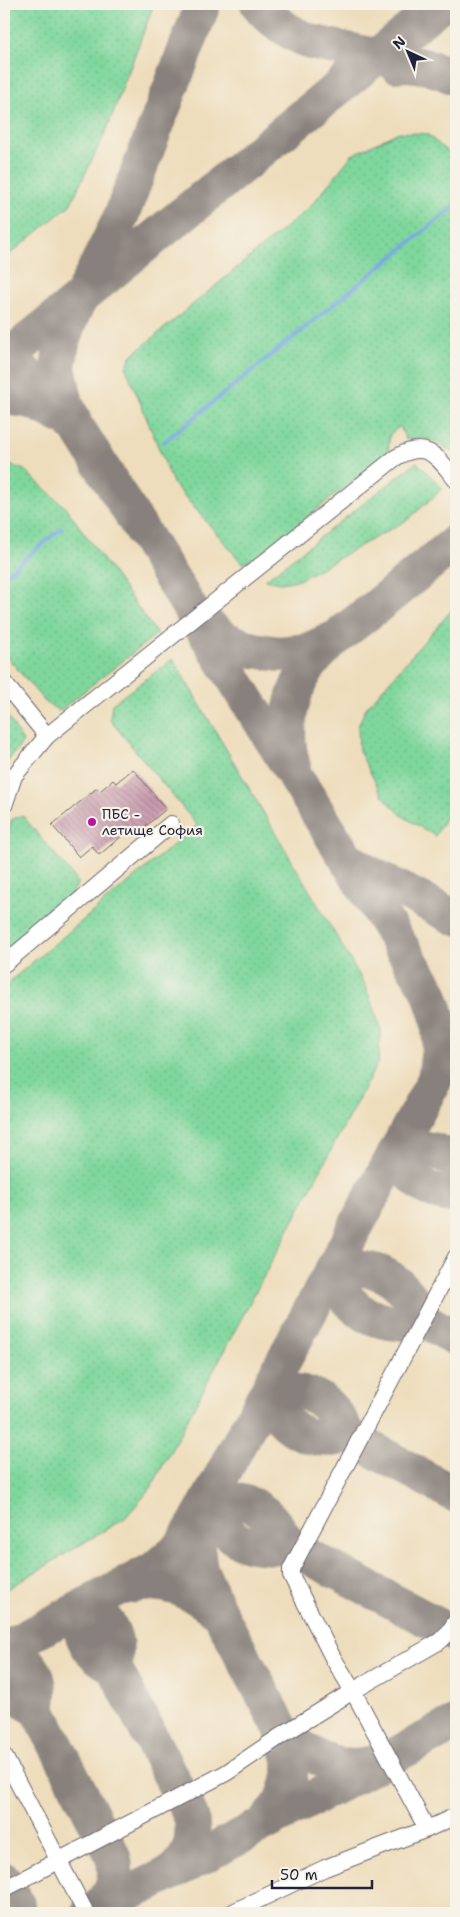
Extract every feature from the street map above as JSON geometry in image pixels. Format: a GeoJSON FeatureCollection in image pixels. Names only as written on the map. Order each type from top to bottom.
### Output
{"type":"FeatureCollection","features":[{"type":"Feature","properties":{"kind":"lane"},"geometry":{"type":"LineString","coordinates":[[4,806],[14,776],[48,736],[395,458],[406,451],[419,449],[431,452],[441,460],[456,480]]}},
{"type":"Feature","properties":{"kind":"lane"},"geometry":{"type":"LineString","coordinates":[[4,683],[48,736]]}},
{"type":"Feature","properties":{"kind":"lane"},"geometry":{"type":"LineString","coordinates":[[4,964],[172,824]]}},
{"type":"Feature","properties":{"kind":"lane"},"geometry":{"type":"LineString","coordinates":[[427,1829],[292,1581],[292,1569],[456,1256]]}},
{"type":"Feature","properties":{"kind":"lane"},"geometry":{"type":"LineString","coordinates":[[4,1889],[226,1773],[283,1734],[440,1641],[450,1632],[456,1621]]}},
{"type":"Feature","properties":{"kind":"lane"},"geometry":{"type":"LineString","coordinates":[[4,1756],[86,1913]]}},
{"type":"Feature","properties":{"kind":"lane"},"geometry":{"type":"LineString","coordinates":[[231,1913],[325,1868],[456,1816]]}},
{"type":"Feature","properties":{"kind":"green space"},"geometry":{"type":"Polygon","coordinates":[[[4,4],[154,4],[107,129],[70,205],[4,259],[4,4]]]}},
{"type":"Feature","properties":{"kind":"green space"},"geometry":{"type":"Polygon","coordinates":[[[399,132],[427,134],[456,159],[456,456],[439,443],[427,439],[406,440],[400,426],[390,434],[388,453],[254,559],[242,563],[173,483],[126,368],[131,356],[310,207],[352,155],[399,132]]]}},
{"type":"Feature","properties":{"kind":"green space"},"geometry":{"type":"Polygon","coordinates":[[[417,462],[443,488],[409,519],[299,580],[280,583],[265,580],[417,462]]]}},
{"type":"Feature","properties":{"kind":"green space"},"geometry":{"type":"Polygon","coordinates":[[[4,463],[23,469],[66,508],[157,634],[59,711],[44,701],[4,653],[4,463]]]}},
{"type":"Feature","properties":{"kind":"green space"},"geometry":{"type":"Polygon","coordinates":[[[456,605],[456,799],[435,836],[401,815],[382,795],[359,751],[358,726],[366,708],[456,605]]]}},
{"type":"Feature","properties":{"kind":"green space"},"geometry":{"type":"Polygon","coordinates":[[[173,659],[365,985],[381,1029],[378,1062],[151,1488],[125,1518],[4,1591],[4,986],[197,825],[110,720],[112,704],[173,659]]]}},
{"type":"Feature","properties":{"kind":"green space"},"geometry":{"type":"Polygon","coordinates":[[[4,710],[23,742],[4,766],[4,710]]]}},
{"type":"Feature","properties":{"kind":"green space"},"geometry":{"type":"Polygon","coordinates":[[[22,815],[78,882],[73,892],[4,954],[4,864],[11,820],[22,815]]]}},
{"type":"Feature","properties":{"kind":"building"},"geometry":{"type":"Polygon","coordinates":[[[133,769],[166,809],[134,836],[129,830],[99,855],[92,846],[79,857],[52,825],[97,788],[100,791],[113,780],[116,783],[133,769]]]}},
{"type":"Feature","properties":{"kind":"waterway"},"geometry":{"type":"LineString","coordinates":[[164,442],[456,205]]}},
{"type":"Feature","properties":{"kind":"waterway"},"geometry":{"type":"LineString","coordinates":[[4,576],[62,528]]}},
{"type":"Feature","properties":{"kind":"taxiway"},"geometry":{"type":"LineString","coordinates":[[73,419],[66,404],[58,367],[63,339],[71,317],[120,219],[203,4]]}},
{"type":"Feature","properties":{"kind":"taxiway"},"geometry":{"type":"LineString","coordinates":[[258,4],[282,26],[311,42],[421,66]]}},
{"type":"Feature","properties":{"kind":"taxiway"},"geometry":{"type":"LineString","coordinates":[[4,360],[441,4]]}},
{"type":"Feature","properties":{"kind":"taxiway"},"geometry":{"type":"LineString","coordinates":[[396,65],[411,64],[427,67],[456,78]]}},
{"type":"Feature","properties":{"kind":"taxiway"},"geometry":{"type":"LineString","coordinates":[[4,350],[80,432],[429,991],[438,1018],[440,1042],[435,1079],[200,1516],[181,1546],[153,1570],[4,1649]]}},
{"type":"Feature","properties":{"kind":"taxiway"},"geometry":{"type":"LineString","coordinates":[[4,397],[32,401],[61,416]]}},
{"type":"Feature","properties":{"kind":"taxiway"},"geometry":{"type":"LineString","coordinates":[[293,766],[288,738],[290,710],[299,682],[306,670],[322,652],[352,625],[456,542]]}},
{"type":"Feature","properties":{"kind":"taxiway"},"geometry":{"type":"LineString","coordinates":[[203,622],[225,639],[254,650],[279,654],[307,651],[336,638]]}},
{"type":"Feature","properties":{"kind":"taxiway"},"geometry":{"type":"LineString","coordinates":[[350,860],[365,871],[456,918]]}},
{"type":"Feature","properties":{"kind":"taxiway"},"geometry":{"type":"LineString","coordinates":[[456,1163],[443,1154],[428,1149],[397,1151],[407,1169],[420,1183],[436,1192],[456,1195]]}},
{"type":"Feature","properties":{"kind":"taxiway"},"geometry":{"type":"LineString","coordinates":[[422,1320],[410,1297],[398,1284],[383,1274],[364,1269],[332,1271],[337,1283],[350,1302],[367,1315],[389,1322],[402,1323],[422,1320],[456,1338]]}},
{"type":"Feature","properties":{"kind":"taxiway"},"geometry":{"type":"LineString","coordinates":[[348,1436],[333,1412],[316,1397],[294,1391],[266,1393],[280,1416],[288,1425],[298,1431],[309,1436],[322,1438],[348,1436],[456,1495]]}},
{"type":"Feature","properties":{"kind":"taxiway"},"geometry":{"type":"LineString","coordinates":[[289,1546],[274,1523],[256,1507],[234,1500],[207,1503],[222,1527],[239,1541],[261,1546],[289,1546],[456,1635]]}},
{"type":"Feature","properties":{"kind":"taxiway"},"geometry":{"type":"LineString","coordinates":[[200,1516],[196,1542],[200,1569],[220,1614],[282,1730],[290,1759],[290,1778],[284,1797],[275,1812],[263,1824]]}},
{"type":"Feature","properties":{"kind":"taxiway"},"geometry":{"type":"LineString","coordinates":[[124,1587],[152,1583],[176,1587],[198,1598],[220,1614]]}},
{"type":"Feature","properties":{"kind":"taxiway"},"geometry":{"type":"LineString","coordinates":[[114,1667],[116,1648],[112,1631],[101,1617],[94,1611],[84,1607],[81,1627],[86,1643],[91,1650],[114,1667],[191,1816],[192,1840],[190,1847],[184,1860],[173,1872]]}},
{"type":"Feature","properties":{"kind":"taxiway"},"geometry":{"type":"LineString","coordinates":[[4,1660],[6,1648],[30,1665],[39,1688],[37,1708]]}},
{"type":"Feature","properties":{"kind":"taxiway"},"geometry":{"type":"LineString","coordinates":[[4,1670],[8,1683],[15,1694],[37,1708],[112,1854],[115,1877],[106,1898],[96,1910]]}},
{"type":"Feature","properties":{"kind":"taxiway"},"geometry":{"type":"LineString","coordinates":[[89,1913],[173,1872],[456,1723]]}},
{"type":"Feature","properties":{"kind":"taxiway"},"geometry":{"type":"LineString","coordinates":[[282,1730],[296,1744],[313,1755],[331,1763],[350,1766],[378,1763]]}},
{"type":"Feature","properties":{"kind":"taxiway"},"geometry":{"type":"LineString","coordinates":[[4,1880],[17,1904],[18,1913]]}},
{"type":"Feature","properties":{"kind":"place","name":"ПБС - летище София"},"geometry":{"type":"Point","coordinates":[92,822]}}]}
